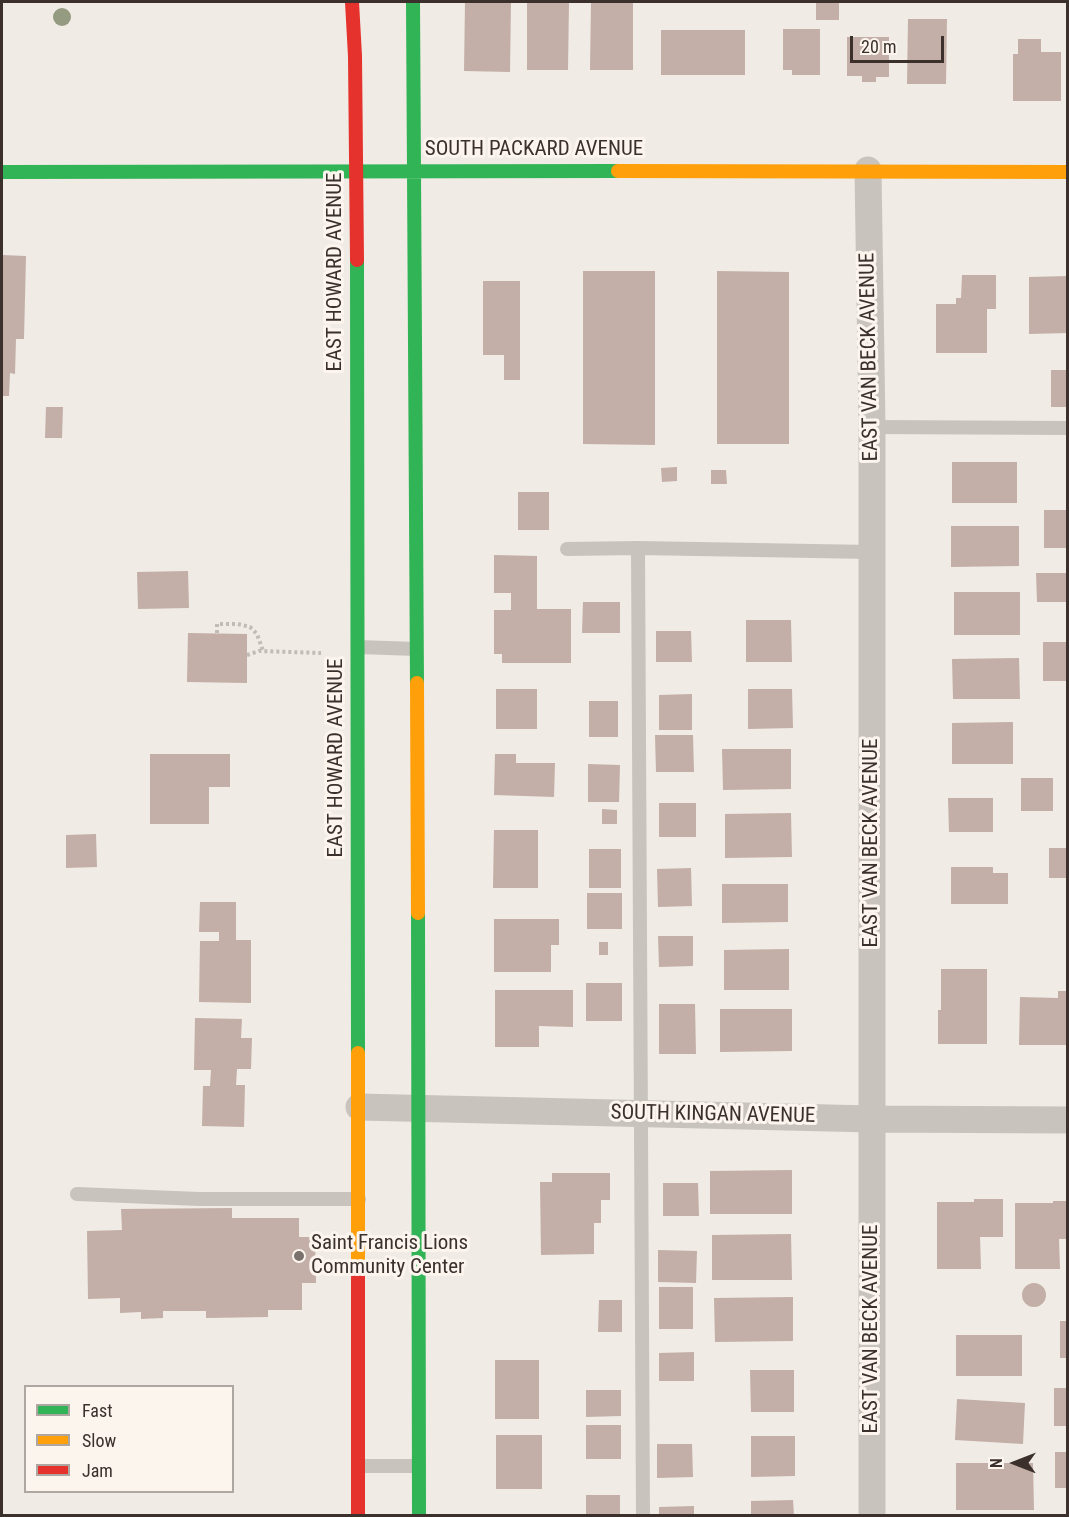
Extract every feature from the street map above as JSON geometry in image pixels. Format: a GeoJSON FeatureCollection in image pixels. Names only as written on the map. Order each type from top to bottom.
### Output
{"type":"FeatureCollection","features":[{"type":"Feature","properties":{"kind":"main road","name":"EAST HOWARD AVENUE"},"geometry":{"type":"LineString","coordinates":[[352,2],[357,171],[358,1515]]}},
{"type":"Feature","properties":{"kind":"main road"},"geometry":{"type":"LineString","coordinates":[[413,2],[419,1515]]}},
{"type":"Feature","properties":{"kind":"main road","name":"SOUTH PACKARD AVENUE"},"geometry":{"type":"LineString","coordinates":[[2,172],[868,170],[1068,172]]}},
{"type":"Feature","properties":{"kind":"street","name":"EAST VAN BECK AVENUE"},"geometry":{"type":"LineString","coordinates":[[868,170],[872,427],[872,1515]]}},
{"type":"Feature","properties":{"kind":"street","name":"SOUTH KINGAN AVENUE"},"geometry":{"type":"LineString","coordinates":[[359,1107],[872,1119],[1068,1120]]}},
{"type":"Feature","properties":{"kind":"lane"},"geometry":{"type":"LineString","coordinates":[[872,427],[1068,428]]}},
{"type":"Feature","properties":{"kind":"lane"},"geometry":{"type":"LineString","coordinates":[[638,548],[643,1515]]}},
{"type":"Feature","properties":{"kind":"lane"},"geometry":{"type":"LineString","coordinates":[[567,549],[872,552]]}},
{"type":"Feature","properties":{"kind":"lane"},"geometry":{"type":"LineString","coordinates":[[358,647],[416,649]]}},
{"type":"Feature","properties":{"kind":"lane"},"geometry":{"type":"LineString","coordinates":[[77,1194],[199,1199],[359,1199]]}},
{"type":"Feature","properties":{"kind":"lane"},"geometry":{"type":"LineString","coordinates":[[358,1466],[419,1466]]}},
{"type":"Feature","properties":{"kind":"path"},"geometry":{"type":"LineString","coordinates":[[217,633],[217,624],[238,624],[250,627],[257,633],[263,651]]}},
{"type":"Feature","properties":{"kind":"path"},"geometry":{"type":"LineString","coordinates":[[247,655],[263,651],[321,653]]}},
{"type":"Feature","properties":{"kind":"building"},"geometry":{"type":"Polygon","coordinates":[[[465,2],[511,2],[510,72],[464,71],[465,2]]]}},
{"type":"Feature","properties":{"kind":"building"},"geometry":{"type":"Polygon","coordinates":[[[527,2],[569,2],[568,70],[527,70],[527,2]]]}},
{"type":"Feature","properties":{"kind":"building"},"geometry":{"type":"Polygon","coordinates":[[[591,2],[633,2],[633,70],[590,70],[591,2]]]}},
{"type":"Feature","properties":{"kind":"building"},"geometry":{"type":"Polygon","coordinates":[[[816,2],[839,2],[839,20],[816,20],[816,2]]]}},
{"type":"Feature","properties":{"kind":"building"},"geometry":{"type":"Polygon","coordinates":[[[908,19],[947,19],[946,84],[907,84],[908,19]]]}},
{"type":"Feature","properties":{"kind":"building"},"geometry":{"type":"Polygon","coordinates":[[[783,29],[820,29],[820,75],[792,75],[792,70],[783,70],[783,29]]]}},
{"type":"Feature","properties":{"kind":"building"},"geometry":{"type":"Polygon","coordinates":[[[661,30],[745,30],[745,75],[661,75],[661,30]]]}},
{"type":"Feature","properties":{"kind":"building"},"geometry":{"type":"Polygon","coordinates":[[[847,37],[889,37],[889,77],[876,77],[876,82],[862,82],[862,76],[847,76],[847,37]]]}},
{"type":"Feature","properties":{"kind":"building"},"geometry":{"type":"Polygon","coordinates":[[[1018,39],[1041,39],[1041,52],[1061,52],[1061,101],[1013,101],[1013,54],[1018,54],[1018,39]]]}},
{"type":"Feature","properties":{"kind":"building"},"geometry":{"type":"Polygon","coordinates":[[[2,255],[26,256],[24,339],[16,339],[15,374],[10,373],[9,396],[2,396],[2,255]]]}},
{"type":"Feature","properties":{"kind":"building"},"geometry":{"type":"Polygon","coordinates":[[[583,271],[655,271],[655,445],[583,444],[583,271]]]}},
{"type":"Feature","properties":{"kind":"building"},"geometry":{"type":"Polygon","coordinates":[[[717,271],[789,272],[789,444],[717,444],[717,271]]]}},
{"type":"Feature","properties":{"kind":"building"},"geometry":{"type":"Polygon","coordinates":[[[962,275],[996,275],[996,309],[987,309],[987,353],[936,353],[936,304],[956,304],[956,298],[961,298],[962,275]]]}},
{"type":"Feature","properties":{"kind":"building"},"geometry":{"type":"Polygon","coordinates":[[[1068,276],[1068,333],[1029,334],[1029,277],[1068,276]]]}},
{"type":"Feature","properties":{"kind":"building"},"geometry":{"type":"Polygon","coordinates":[[[483,281],[520,281],[520,380],[504,380],[504,355],[483,355],[483,281]]]}},
{"type":"Feature","properties":{"kind":"building"},"geometry":{"type":"Polygon","coordinates":[[[1051,370],[1068,370],[1068,407],[1051,407],[1051,370]]]}},
{"type":"Feature","properties":{"kind":"building"},"geometry":{"type":"Polygon","coordinates":[[[46,407],[63,407],[62,438],[45,438],[46,407]]]}},
{"type":"Feature","properties":{"kind":"building"},"geometry":{"type":"Polygon","coordinates":[[[952,462],[1017,462],[1017,503],[952,503],[952,462]]]}},
{"type":"Feature","properties":{"kind":"building"},"geometry":{"type":"Polygon","coordinates":[[[677,467],[677,481],[662,482],[661,468],[677,467]]]}},
{"type":"Feature","properties":{"kind":"building"},"geometry":{"type":"Polygon","coordinates":[[[711,470],[726,470],[727,484],[711,484],[711,470]]]}},
{"type":"Feature","properties":{"kind":"building"},"geometry":{"type":"Polygon","coordinates":[[[518,492],[549,492],[549,530],[518,530],[518,492]]]}},
{"type":"Feature","properties":{"kind":"building"},"geometry":{"type":"Polygon","coordinates":[[[1044,510],[1068,510],[1068,548],[1044,548],[1044,510]]]}},
{"type":"Feature","properties":{"kind":"building"},"geometry":{"type":"Polygon","coordinates":[[[951,526],[1019,526],[1019,566],[951,567],[951,526]]]}},
{"type":"Feature","properties":{"kind":"building"},"geometry":{"type":"Polygon","coordinates":[[[494,555],[537,556],[537,609],[571,609],[571,663],[502,663],[502,654],[494,654],[494,610],[511,610],[511,593],[494,593],[494,555]]]}},
{"type":"Feature","properties":{"kind":"building"},"geometry":{"type":"Polygon","coordinates":[[[188,571],[189,608],[138,609],[137,572],[188,571]]]}},
{"type":"Feature","properties":{"kind":"building"},"geometry":{"type":"Polygon","coordinates":[[[1036,573],[1068,573],[1068,602],[1037,602],[1036,573]]]}},
{"type":"Feature","properties":{"kind":"building"},"geometry":{"type":"Polygon","coordinates":[[[954,592],[1020,592],[1020,635],[954,635],[954,592]]]}},
{"type":"Feature","properties":{"kind":"building"},"geometry":{"type":"Polygon","coordinates":[[[583,602],[620,602],[620,633],[582,633],[583,602]]]}},
{"type":"Feature","properties":{"kind":"building"},"geometry":{"type":"Polygon","coordinates":[[[746,620],[791,620],[792,662],[746,662],[746,620]]]}},
{"type":"Feature","properties":{"kind":"building"},"geometry":{"type":"Polygon","coordinates":[[[656,631],[691,631],[692,662],[656,662],[656,631]]]}},
{"type":"Feature","properties":{"kind":"building"},"geometry":{"type":"Polygon","coordinates":[[[188,633],[247,634],[247,683],[187,682],[188,633]]]}},
{"type":"Feature","properties":{"kind":"building"},"geometry":{"type":"Polygon","coordinates":[[[1043,642],[1068,642],[1068,681],[1043,681],[1043,642]]]}},
{"type":"Feature","properties":{"kind":"building"},"geometry":{"type":"Polygon","coordinates":[[[1019,658],[1020,699],[953,699],[952,659],[1019,658]]]}},
{"type":"Feature","properties":{"kind":"building"},"geometry":{"type":"Polygon","coordinates":[[[496,689],[537,689],[537,729],[496,729],[496,689]]]}},
{"type":"Feature","properties":{"kind":"building"},"geometry":{"type":"Polygon","coordinates":[[[748,689],[792,689],[793,728],[748,729],[748,689]]]}},
{"type":"Feature","properties":{"kind":"building"},"geometry":{"type":"Polygon","coordinates":[[[692,694],[692,730],[659,730],[659,695],[692,694]]]}},
{"type":"Feature","properties":{"kind":"building"},"geometry":{"type":"Polygon","coordinates":[[[589,701],[618,701],[618,737],[589,737],[589,701]]]}},
{"type":"Feature","properties":{"kind":"building"},"geometry":{"type":"Polygon","coordinates":[[[1013,722],[1013,764],[952,764],[952,723],[1013,722]]]}},
{"type":"Feature","properties":{"kind":"building"},"geometry":{"type":"Polygon","coordinates":[[[655,735],[693,735],[694,772],[656,772],[655,735]]]}},
{"type":"Feature","properties":{"kind":"building"},"geometry":{"type":"Polygon","coordinates":[[[722,749],[791,749],[791,789],[723,790],[722,749]]]}},
{"type":"Feature","properties":{"kind":"building"},"geometry":{"type":"Polygon","coordinates":[[[150,754],[230,754],[230,787],[209,787],[209,824],[150,824],[150,754]]]}},
{"type":"Feature","properties":{"kind":"building"},"geometry":{"type":"Polygon","coordinates":[[[495,754],[516,754],[516,763],[555,763],[554,797],[494,795],[495,754]]]}},
{"type":"Feature","properties":{"kind":"building"},"geometry":{"type":"Polygon","coordinates":[[[588,764],[620,765],[619,802],[588,802],[588,764]]]}},
{"type":"Feature","properties":{"kind":"building"},"geometry":{"type":"Polygon","coordinates":[[[1021,778],[1053,778],[1053,811],[1021,811],[1021,778]]]}},
{"type":"Feature","properties":{"kind":"building"},"geometry":{"type":"Polygon","coordinates":[[[948,798],[993,798],[993,832],[949,832],[948,798]]]}},
{"type":"Feature","properties":{"kind":"building"},"geometry":{"type":"Polygon","coordinates":[[[659,803],[696,803],[696,837],[659,837],[659,803]]]}},
{"type":"Feature","properties":{"kind":"building"},"geometry":{"type":"Polygon","coordinates":[[[602,809],[617,810],[617,824],[602,824],[602,809]]]}},
{"type":"Feature","properties":{"kind":"building"},"geometry":{"type":"Polygon","coordinates":[[[791,813],[792,857],[725,858],[725,814],[791,813]]]}},
{"type":"Feature","properties":{"kind":"building"},"geometry":{"type":"Polygon","coordinates":[[[494,830],[538,830],[538,888],[493,888],[494,830]]]}},
{"type":"Feature","properties":{"kind":"building"},"geometry":{"type":"Polygon","coordinates":[[[96,834],[97,867],[66,868],[66,835],[96,834]]]}},
{"type":"Feature","properties":{"kind":"building"},"geometry":{"type":"Polygon","coordinates":[[[1049,848],[1068,848],[1068,878],[1049,878],[1049,848]]]}},
{"type":"Feature","properties":{"kind":"building"},"geometry":{"type":"Polygon","coordinates":[[[589,849],[621,849],[621,888],[589,888],[589,849]]]}},
{"type":"Feature","properties":{"kind":"building"},"geometry":{"type":"Polygon","coordinates":[[[951,867],[993,867],[993,873],[1008,873],[1008,904],[951,904],[951,867]]]}},
{"type":"Feature","properties":{"kind":"building"},"geometry":{"type":"Polygon","coordinates":[[[691,868],[692,906],[658,907],[657,869],[691,868]]]}},
{"type":"Feature","properties":{"kind":"building"},"geometry":{"type":"Polygon","coordinates":[[[722,884],[788,884],[788,922],[722,923],[722,884]]]}},
{"type":"Feature","properties":{"kind":"building"},"geometry":{"type":"Polygon","coordinates":[[[587,893],[622,893],[622,929],[587,929],[587,893]]]}},
{"type":"Feature","properties":{"kind":"building"},"geometry":{"type":"Polygon","coordinates":[[[200,902],[236,902],[236,940],[251,940],[251,1003],[199,1002],[200,941],[219,941],[219,932],[199,932],[200,902]]]}},
{"type":"Feature","properties":{"kind":"building"},"geometry":{"type":"Polygon","coordinates":[[[494,919],[559,919],[559,945],[551,945],[551,972],[494,972],[494,919]]]}},
{"type":"Feature","properties":{"kind":"building"},"geometry":{"type":"Polygon","coordinates":[[[658,936],[693,936],[693,966],[659,967],[658,936]]]}},
{"type":"Feature","properties":{"kind":"building"},"geometry":{"type":"Polygon","coordinates":[[[599,942],[608,942],[608,955],[599,955],[599,942]]]}},
{"type":"Feature","properties":{"kind":"building"},"geometry":{"type":"Polygon","coordinates":[[[789,949],[789,990],[724,990],[724,950],[789,949]]]}},
{"type":"Feature","properties":{"kind":"building"},"geometry":{"type":"Polygon","coordinates":[[[941,969],[987,969],[987,1044],[938,1044],[941,969]]]}},
{"type":"Feature","properties":{"kind":"building"},"geometry":{"type":"Polygon","coordinates":[[[586,983],[622,983],[622,1021],[586,1021],[586,983]]]}},
{"type":"Feature","properties":{"kind":"building"},"geometry":{"type":"Polygon","coordinates":[[[495,990],[573,990],[573,1027],[539,1026],[539,1047],[495,1047],[495,990]]]}},
{"type":"Feature","properties":{"kind":"building"},"geometry":{"type":"Polygon","coordinates":[[[1058,991],[1068,991],[1068,1045],[1019,1045],[1020,997],[1058,998],[1058,991]]]}},
{"type":"Feature","properties":{"kind":"building"},"geometry":{"type":"Polygon","coordinates":[[[659,1004],[695,1004],[696,1054],[659,1054],[659,1004]]]}},
{"type":"Feature","properties":{"kind":"building"},"geometry":{"type":"Polygon","coordinates":[[[720,1009],[792,1009],[792,1051],[720,1052],[720,1009]]]}},
{"type":"Feature","properties":{"kind":"building"},"geometry":{"type":"Polygon","coordinates":[[[195,1018],[242,1019],[241,1038],[252,1038],[251,1069],[237,1069],[236,1085],[245,1085],[244,1127],[202,1126],[203,1086],[210,1086],[211,1070],[194,1070],[195,1018]]]}},
{"type":"Feature","properties":{"kind":"building"},"geometry":{"type":"Polygon","coordinates":[[[792,1170],[792,1214],[710,1214],[710,1171],[792,1170]]]}},
{"type":"Feature","properties":{"kind":"building"},"geometry":{"type":"Polygon","coordinates":[[[552,1173],[610,1173],[610,1200],[601,1200],[601,1223],[594,1223],[594,1254],[541,1255],[540,1182],[552,1182],[552,1173]]]}},
{"type":"Feature","properties":{"kind":"building"},"geometry":{"type":"Polygon","coordinates":[[[663,1183],[698,1183],[699,1216],[663,1216],[663,1183]]]}},
{"type":"Feature","properties":{"kind":"building"},"geometry":{"type":"Polygon","coordinates":[[[974,1199],[1003,1199],[1003,1237],[980,1237],[981,1269],[937,1269],[937,1202],[974,1202],[974,1199]]]}},
{"type":"Feature","properties":{"kind":"building"},"geometry":{"type":"Polygon","coordinates":[[[1053,1201],[1068,1201],[1068,1239],[1059,1239],[1060,1269],[1015,1269],[1015,1203],[1053,1203],[1053,1201]]]}},
{"type":"Feature","properties":{"kind":"building"},"geometry":{"type":"Polygon","coordinates":[[[232,1208],[232,1218],[299,1218],[299,1237],[315,1237],[316,1283],[302,1283],[302,1310],[268,1310],[268,1317],[206,1318],[206,1311],[163,1311],[163,1318],[141,1319],[141,1312],[120,1313],[120,1298],[88,1299],[87,1231],[122,1230],[121,1209],[232,1208]]]}},
{"type":"Feature","properties":{"kind":"building"},"geometry":{"type":"Polygon","coordinates":[[[791,1234],[792,1280],[712,1280],[712,1235],[791,1234]]]}},
{"type":"Feature","properties":{"kind":"building"},"geometry":{"type":"Polygon","coordinates":[[[658,1250],[697,1251],[696,1283],[658,1282],[658,1250]]]}},
{"type":"Feature","properties":{"kind":"building"},"geometry":{"type":"Polygon","coordinates":[[[1034,1283],[1043,1286],[1046,1295],[1043,1304],[1034,1307],[1025,1304],[1022,1295],[1025,1286],[1034,1283]]]}},
{"type":"Feature","properties":{"kind":"building"},"geometry":{"type":"Polygon","coordinates":[[[659,1287],[693,1287],[693,1329],[659,1329],[659,1287]]]}},
{"type":"Feature","properties":{"kind":"building"},"geometry":{"type":"Polygon","coordinates":[[[793,1297],[793,1341],[715,1342],[714,1298],[793,1297]]]}},
{"type":"Feature","properties":{"kind":"building"},"geometry":{"type":"Polygon","coordinates":[[[599,1300],[622,1300],[622,1332],[598,1332],[599,1300]]]}},
{"type":"Feature","properties":{"kind":"building"},"geometry":{"type":"Polygon","coordinates":[[[1060,1321],[1068,1321],[1068,1358],[1060,1358],[1060,1321]]]}},
{"type":"Feature","properties":{"kind":"building"},"geometry":{"type":"Polygon","coordinates":[[[956,1335],[1022,1335],[1022,1376],[956,1376],[956,1335]]]}},
{"type":"Feature","properties":{"kind":"building"},"geometry":{"type":"Polygon","coordinates":[[[694,1352],[694,1381],[659,1381],[659,1353],[694,1352]]]}},
{"type":"Feature","properties":{"kind":"building"},"geometry":{"type":"Polygon","coordinates":[[[495,1360],[539,1360],[539,1419],[495,1419],[495,1360]]]}},
{"type":"Feature","properties":{"kind":"building"},"geometry":{"type":"Polygon","coordinates":[[[750,1370],[794,1370],[794,1412],[751,1412],[750,1370]]]}},
{"type":"Feature","properties":{"kind":"building"},"geometry":{"type":"Polygon","coordinates":[[[1054,1388],[1068,1388],[1068,1426],[1054,1426],[1054,1388]]]}},
{"type":"Feature","properties":{"kind":"building"},"geometry":{"type":"Polygon","coordinates":[[[586,1390],[621,1390],[621,1416],[586,1417],[586,1390]]]}},
{"type":"Feature","properties":{"kind":"building"},"geometry":{"type":"Polygon","coordinates":[[[957,1399],[1025,1403],[1023,1444],[955,1440],[957,1399]]]}},
{"type":"Feature","properties":{"kind":"building"},"geometry":{"type":"Polygon","coordinates":[[[586,1425],[621,1425],[621,1459],[586,1459],[586,1425]]]}},
{"type":"Feature","properties":{"kind":"building"},"geometry":{"type":"Polygon","coordinates":[[[496,1435],[542,1435],[542,1489],[496,1489],[496,1435]]]}},
{"type":"Feature","properties":{"kind":"building"},"geometry":{"type":"Polygon","coordinates":[[[751,1436],[795,1436],[795,1476],[751,1477],[751,1436]]]}},
{"type":"Feature","properties":{"kind":"building"},"geometry":{"type":"Polygon","coordinates":[[[657,1444],[692,1444],[693,1477],[657,1478],[657,1444]]]}},
{"type":"Feature","properties":{"kind":"building"},"geometry":{"type":"Polygon","coordinates":[[[1055,1452],[1068,1452],[1068,1488],[1055,1488],[1055,1452]]]}},
{"type":"Feature","properties":{"kind":"building"},"geometry":{"type":"Polygon","coordinates":[[[956,1463],[1033,1463],[1034,1510],[956,1510],[956,1463]]]}},
{"type":"Feature","properties":{"kind":"building"},"geometry":{"type":"Polygon","coordinates":[[[586,1495],[620,1495],[620,1516],[586,1516],[586,1495]]]}},
{"type":"Feature","properties":{"kind":"building"},"geometry":{"type":"Polygon","coordinates":[[[793,1500],[794,1516],[751,1516],[751,1501],[793,1500]]]}},
{"type":"Feature","properties":{"kind":"building"},"geometry":{"type":"Polygon","coordinates":[[[694,1506],[694,1516],[659,1516],[659,1507],[694,1506]]]}},
{"type":"Feature","properties":{"kind":"traffic: fast"},"geometry":{"type":"LineString","coordinates":[[413,2],[417,683]]}},
{"type":"Feature","properties":{"kind":"traffic: fast"},"geometry":{"type":"LineString","coordinates":[[2,172],[618,171]]}},
{"type":"Feature","properties":{"kind":"traffic: fast"},"geometry":{"type":"LineString","coordinates":[[357,260],[358,1053]]}},
{"type":"Feature","properties":{"kind":"traffic: fast"},"geometry":{"type":"LineString","coordinates":[[418,913],[419,1516]]}},
{"type":"Feature","properties":{"kind":"traffic: slow"},"geometry":{"type":"LineString","coordinates":[[618,171],[1068,172]]}},
{"type":"Feature","properties":{"kind":"traffic: slow"},"geometry":{"type":"LineString","coordinates":[[417,683],[418,913]]}},
{"type":"Feature","properties":{"kind":"traffic: slow"},"geometry":{"type":"LineString","coordinates":[[358,1053],[358,1272]]}},
{"type":"Feature","properties":{"kind":"traffic: jam"},"geometry":{"type":"LineString","coordinates":[[352,2],[355,56],[357,260]]}},
{"type":"Feature","properties":{"kind":"traffic: jam"},"geometry":{"type":"LineString","coordinates":[[358,1272],[358,1516]]}},
{"type":"Feature","properties":{"kind":"place","name":"Saint Francis Lions Community Center"},"geometry":{"type":"Point","coordinates":[299,1256]}}]}
